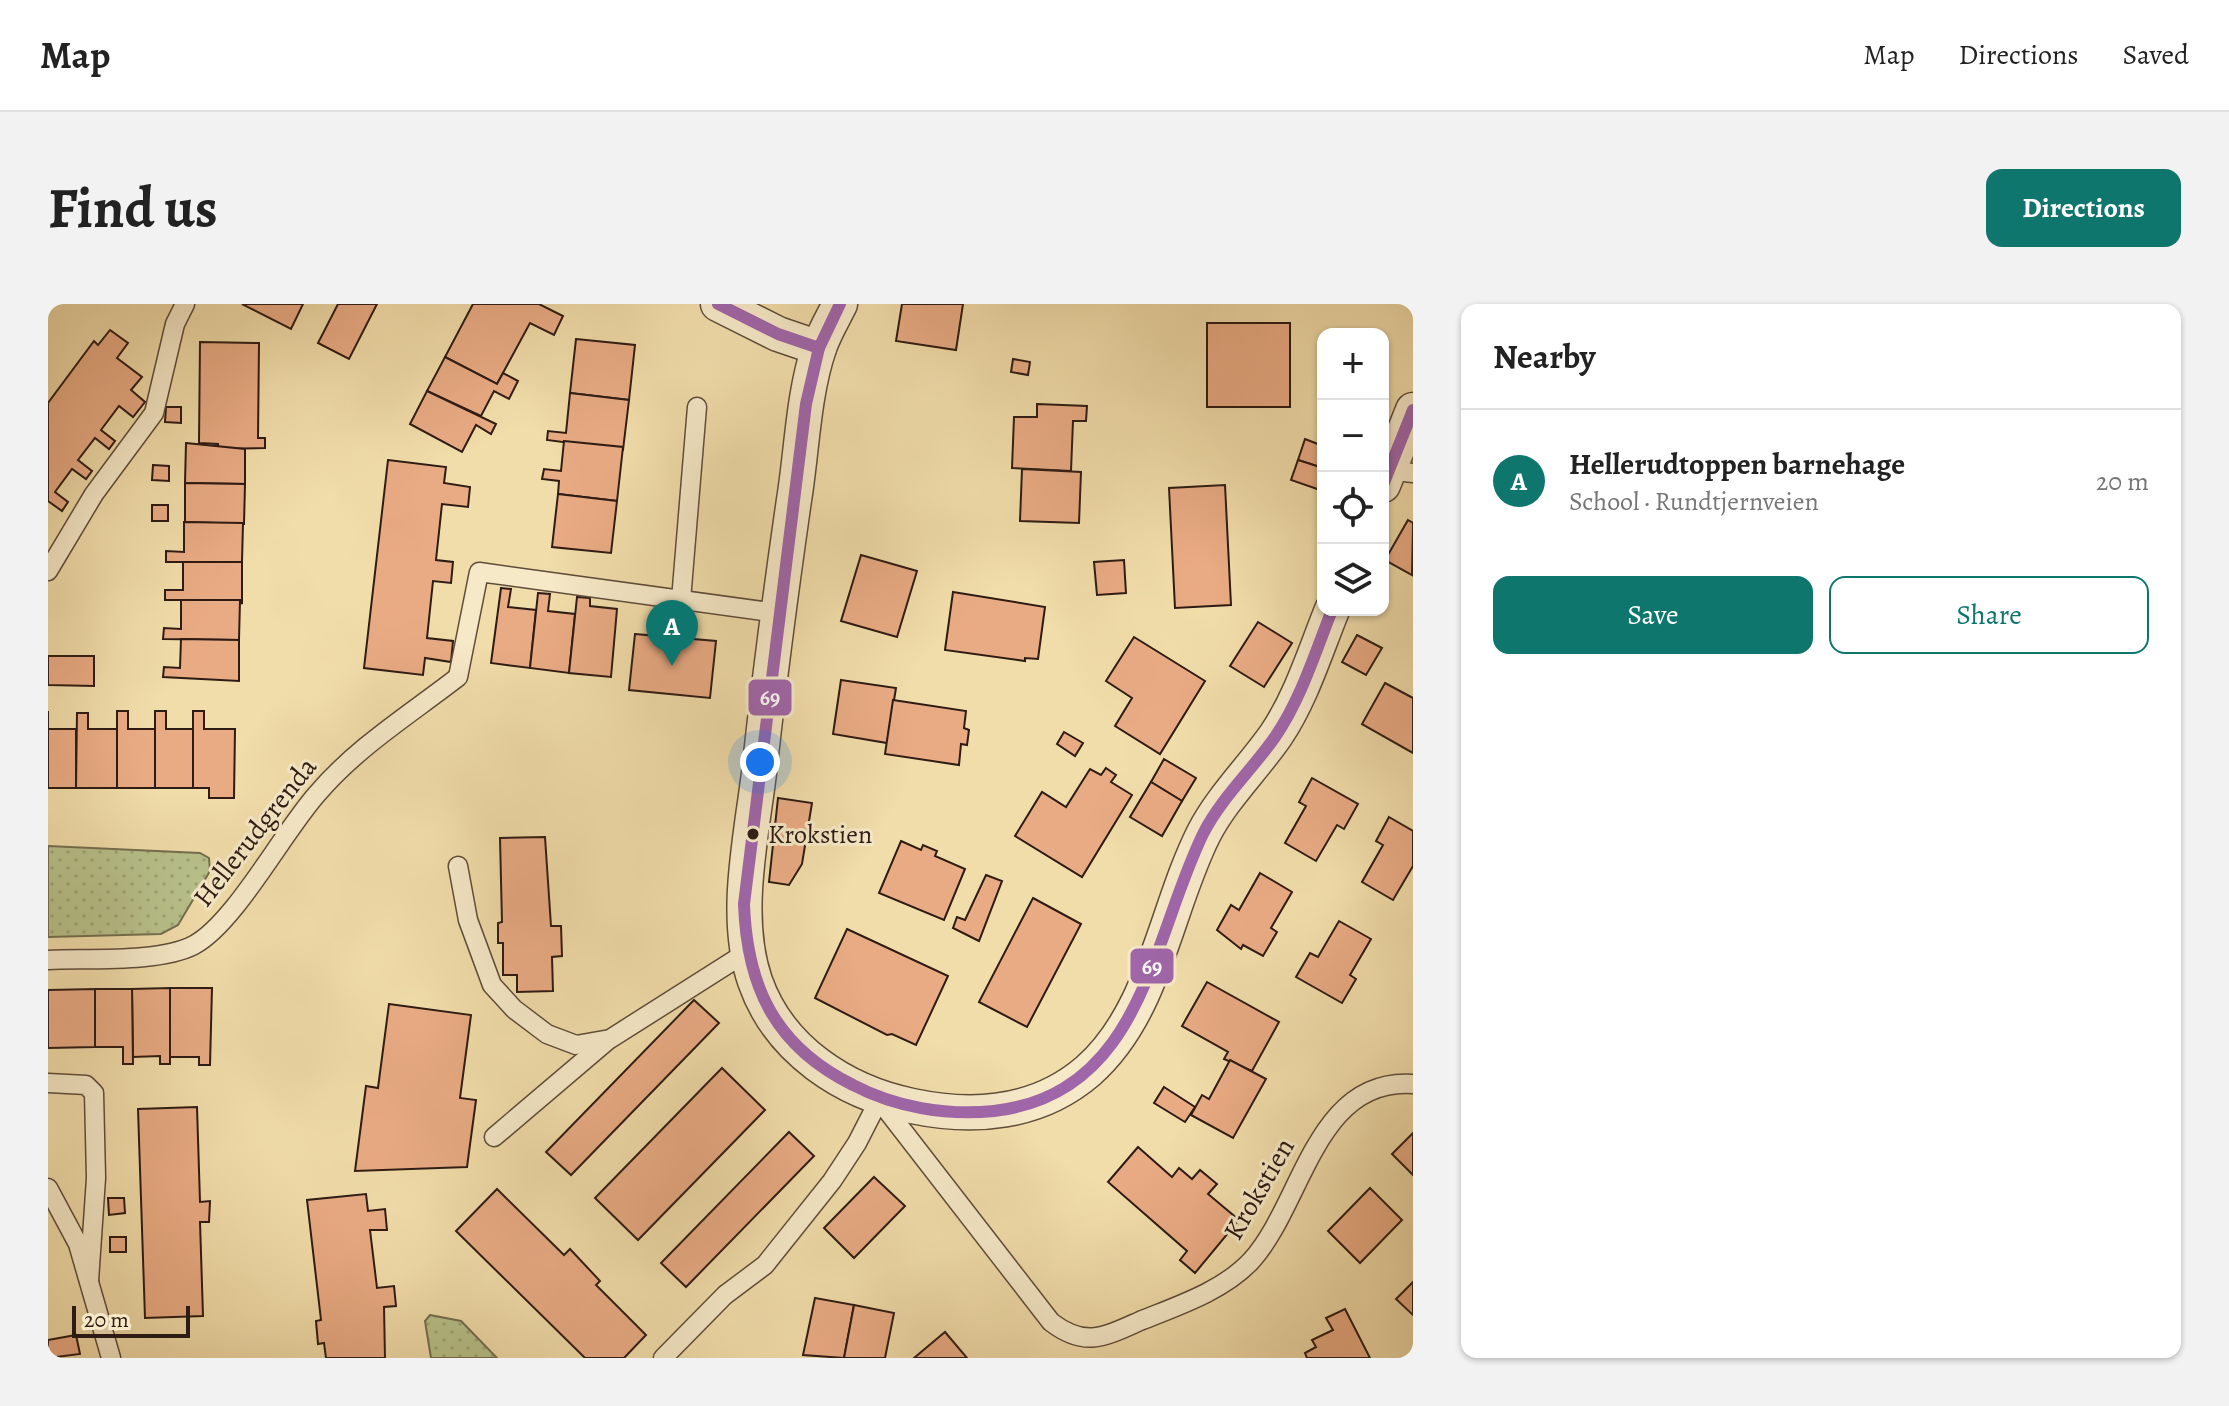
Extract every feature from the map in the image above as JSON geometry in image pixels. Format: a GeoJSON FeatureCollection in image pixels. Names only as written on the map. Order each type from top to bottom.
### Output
{"type":"FeatureCollection","features":[{"type":"Feature","properties":{"kind":"street"},"geometry":{"type":"LineString","coordinates":[[718,304],[778,334],[819,348]]}},
{"type":"Feature","properties":{"kind":"street"},"geometry":{"type":"LineString","coordinates":[[840,304],[819,348],[777,613],[746,880],[747,952],[765,1004],[790,1040],[829,1076],[879,1100],[959,1114],[992,1113],[1027,1105],[1065,1088],[1090,1069],[1132,1013],[1189,862],[1207,826],[1282,724],[1329,616]]}},
{"type":"Feature","properties":{"kind":"street"},"geometry":{"type":"LineString","coordinates":[[1395,476],[1413,410]]}},
{"type":"Feature","properties":{"kind":"lane"},"geometry":{"type":"LineString","coordinates":[[48,571],[94,494],[154,413],[171,338],[185,304]]}},
{"type":"Feature","properties":{"kind":"lane"},"geometry":{"type":"LineString","coordinates":[[681,600],[697,407]]}},
{"type":"Feature","properties":{"kind":"lane","name":"Hellerudgrenda"},"geometry":{"type":"LineString","coordinates":[[48,960],[182,950],[215,930],[295,820],[338,770],[379,734],[458,677],[479,572],[777,613]]}},
{"type":"Feature","properties":{"kind":"lane"},"geometry":{"type":"LineString","coordinates":[[458,866],[468,920],[492,985],[514,1009],[547,1034],[576,1045],[610,1039]]}},
{"type":"Feature","properties":{"kind":"lane"},"geometry":{"type":"LineString","coordinates":[[494,1137],[610,1039],[747,952]]}},
{"type":"Feature","properties":{"kind":"lane"},"geometry":{"type":"LineString","coordinates":[[48,1083],[86,1085],[94,1093],[96,1178],[89,1281]]}},
{"type":"Feature","properties":{"kind":"lane","name":"Krokstien"},"geometry":{"type":"LineString","coordinates":[[1080,1339],[1099,1337],[1142,1321],[1240,1271],[1263,1246],[1318,1142],[1342,1111],[1363,1093],[1396,1083],[1413,1084]]}},
{"type":"Feature","properties":{"kind":"lane"},"geometry":{"type":"LineString","coordinates":[[663,1358],[725,1295],[765,1265],[832,1181],[857,1143],[879,1100],[1051,1322],[1070,1337],[1080,1339],[1086,1358]]}},
{"type":"Feature","properties":{"kind":"lane"},"geometry":{"type":"LineString","coordinates":[[48,1188],[78,1244],[111,1358]]}},
{"type":"Feature","properties":{"kind":"green space"},"geometry":{"type":"Polygon","coordinates":[[[48,846],[200,853],[209,858],[210,871],[178,925],[161,934],[48,937],[48,846]]]}},
{"type":"Feature","properties":{"kind":"green space"},"geometry":{"type":"Polygon","coordinates":[[[430,1315],[461,1321],[497,1358],[431,1358],[425,1321],[430,1315]]]}},
{"type":"Feature","properties":{"kind":"building"},"geometry":{"type":"Polygon","coordinates":[[[242,304],[303,304],[291,329],[242,304]]]}},
{"type":"Feature","properties":{"kind":"building"},"geometry":{"type":"Polygon","coordinates":[[[338,304],[377,304],[349,359],[318,343],[338,304]]]}},
{"type":"Feature","properties":{"kind":"building"},"geometry":{"type":"Polygon","coordinates":[[[473,304],[539,304],[563,316],[554,335],[530,323],[497,384],[445,357],[473,304]]]}},
{"type":"Feature","properties":{"kind":"building"},"geometry":{"type":"Polygon","coordinates":[[[902,304],[963,304],[956,350],[896,341],[902,304]]]}},
{"type":"Feature","properties":{"kind":"building"},"geometry":{"type":"Polygon","coordinates":[[[1207,323],[1290,323],[1290,407],[1207,407],[1207,323]]]}},
{"type":"Feature","properties":{"kind":"building"},"geometry":{"type":"Polygon","coordinates":[[[110,330],[128,343],[117,358],[142,377],[131,390],[145,402],[133,417],[119,406],[101,430],[115,441],[109,449],[95,438],[78,460],[92,471],[86,479],[72,469],[55,492],[68,502],[62,511],[48,501],[48,403],[94,341],[98,345],[110,330]]]}},
{"type":"Feature","properties":{"kind":"building"},"geometry":{"type":"Polygon","coordinates":[[[576,339],[635,345],[629,400],[570,393],[576,339]]]}},
{"type":"Feature","properties":{"kind":"building"},"geometry":{"type":"Polygon","coordinates":[[[200,342],[259,343],[258,438],[265,438],[265,448],[218,449],[218,444],[199,443],[200,342]]]}},
{"type":"Feature","properties":{"kind":"building"},"geometry":{"type":"Polygon","coordinates":[[[445,357],[497,384],[503,373],[518,381],[509,399],[494,391],[481,416],[427,391],[445,357]]]}},
{"type":"Feature","properties":{"kind":"building"},"geometry":{"type":"Polygon","coordinates":[[[1013,359],[1030,362],[1028,375],[1011,372],[1013,359]]]}},
{"type":"Feature","properties":{"kind":"building"},"geometry":{"type":"Polygon","coordinates":[[[427,391],[496,424],[491,434],[476,425],[462,452],[410,424],[427,391]]]}},
{"type":"Feature","properties":{"kind":"building"},"geometry":{"type":"Polygon","coordinates":[[[570,393],[629,400],[623,450],[547,440],[548,431],[566,433],[570,393]]]}},
{"type":"Feature","properties":{"kind":"building"},"geometry":{"type":"Polygon","coordinates":[[[1037,404],[1087,406],[1086,421],[1073,421],[1071,471],[1012,468],[1014,417],[1037,417],[1037,404]]]}},
{"type":"Feature","properties":{"kind":"building"},"geometry":{"type":"Polygon","coordinates":[[[166,407],[181,407],[181,423],[165,422],[166,407]]]}},
{"type":"Feature","properties":{"kind":"building"},"geometry":{"type":"Polygon","coordinates":[[[1305,439],[1317,444],[1317,466],[1298,460],[1305,439]]]}},
{"type":"Feature","properties":{"kind":"building"},"geometry":{"type":"Polygon","coordinates":[[[564,441],[623,447],[617,501],[558,494],[559,481],[542,479],[544,469],[561,471],[564,441]]]}},
{"type":"Feature","properties":{"kind":"building"},"geometry":{"type":"Polygon","coordinates":[[[186,443],[245,449],[245,484],[185,483],[186,443]]]}},
{"type":"Feature","properties":{"kind":"building"},"geometry":{"type":"Polygon","coordinates":[[[388,460],[446,467],[444,483],[470,487],[468,507],[442,504],[436,560],[453,562],[451,583],[433,581],[427,638],[453,641],[451,662],[425,658],[423,675],[364,668],[388,460]]]}},
{"type":"Feature","properties":{"kind":"building"},"geometry":{"type":"Polygon","coordinates":[[[1298,460],[1317,466],[1317,489],[1291,480],[1298,460]]]}},
{"type":"Feature","properties":{"kind":"building"},"geometry":{"type":"Polygon","coordinates":[[[153,465],[169,466],[169,481],[152,480],[153,465]]]}},
{"type":"Feature","properties":{"kind":"building"},"geometry":{"type":"Polygon","coordinates":[[[1022,469],[1081,472],[1079,523],[1020,521],[1022,469]]]}},
{"type":"Feature","properties":{"kind":"building"},"geometry":{"type":"Polygon","coordinates":[[[185,483],[245,484],[244,524],[185,522],[185,483]]]}},
{"type":"Feature","properties":{"kind":"building"},"geometry":{"type":"Polygon","coordinates":[[[1225,485],[1231,605],[1175,608],[1169,488],[1225,485]]]}},
{"type":"Feature","properties":{"kind":"building"},"geometry":{"type":"Polygon","coordinates":[[[558,494],[617,501],[611,553],[552,547],[558,494]]]}},
{"type":"Feature","properties":{"kind":"building"},"geometry":{"type":"Polygon","coordinates":[[[152,505],[168,505],[168,521],[152,521],[152,505]]]}},
{"type":"Feature","properties":{"kind":"building"},"geometry":{"type":"Polygon","coordinates":[[[1408,520],[1413,523],[1412,575],[1389,562],[1389,553],[1408,520]]]}},
{"type":"Feature","properties":{"kind":"building"},"geometry":{"type":"Polygon","coordinates":[[[184,522],[243,523],[242,562],[166,562],[166,551],[184,552],[184,522]]]}},
{"type":"Feature","properties":{"kind":"building"},"geometry":{"type":"Polygon","coordinates":[[[861,555],[917,571],[897,637],[841,621],[861,555]]]}},
{"type":"Feature","properties":{"kind":"building"},"geometry":{"type":"Polygon","coordinates":[[[1124,560],[1126,593],[1097,595],[1094,562],[1124,560]]]}},
{"type":"Feature","properties":{"kind":"building"},"geometry":{"type":"Polygon","coordinates":[[[183,562],[242,562],[242,604],[240,600],[165,600],[165,590],[183,590],[183,562]]]}},
{"type":"Feature","properties":{"kind":"building"},"geometry":{"type":"Polygon","coordinates":[[[501,588],[511,589],[508,607],[536,610],[530,668],[491,663],[501,588]]]}},
{"type":"Feature","properties":{"kind":"building"},"geometry":{"type":"Polygon","coordinates":[[[953,592],[1045,607],[1038,659],[1025,658],[1025,661],[945,650],[953,592]]]}},
{"type":"Feature","properties":{"kind":"building"},"geometry":{"type":"Polygon","coordinates":[[[538,593],[550,594],[548,611],[575,614],[569,673],[530,668],[538,593]]]}},
{"type":"Feature","properties":{"kind":"building"},"geometry":{"type":"Polygon","coordinates":[[[577,597],[590,598],[590,606],[617,609],[611,677],[569,673],[577,597]]]}},
{"type":"Feature","properties":{"kind":"building"},"geometry":{"type":"Polygon","coordinates":[[[181,600],[240,600],[239,640],[163,639],[164,628],[181,629],[181,600]]]}},
{"type":"Feature","properties":{"kind":"building"},"geometry":{"type":"Polygon","coordinates":[[[1258,622],[1292,643],[1264,687],[1230,666],[1258,622]]]}},
{"type":"Feature","properties":{"kind":"building"},"geometry":{"type":"Polygon","coordinates":[[[635,634],[716,641],[710,698],[629,690],[635,634]]]}},
{"type":"Feature","properties":{"kind":"building"},"geometry":{"type":"Polygon","coordinates":[[[1357,635],[1382,648],[1366,675],[1342,662],[1357,635]]]}},
{"type":"Feature","properties":{"kind":"building"},"geometry":{"type":"Polygon","coordinates":[[[1134,637],[1205,681],[1160,754],[1115,726],[1132,698],[1106,681],[1134,637]]]}},
{"type":"Feature","properties":{"kind":"building"},"geometry":{"type":"Polygon","coordinates":[[[181,639],[239,640],[239,681],[163,677],[164,667],[180,668],[181,639]]]}},
{"type":"Feature","properties":{"kind":"building"},"geometry":{"type":"Polygon","coordinates":[[[48,656],[94,656],[94,686],[48,685],[48,656]]]}},
{"type":"Feature","properties":{"kind":"building"},"geometry":{"type":"Polygon","coordinates":[[[841,680],[896,688],[887,743],[833,734],[841,680]]]}},
{"type":"Feature","properties":{"kind":"building"},"geometry":{"type":"Polygon","coordinates":[[[1385,683],[1413,698],[1413,753],[1362,724],[1385,683]]]}},
{"type":"Feature","properties":{"kind":"building"},"geometry":{"type":"Polygon","coordinates":[[[893,700],[966,711],[964,728],[969,730],[967,745],[961,744],[959,765],[885,754],[893,700]]]}},
{"type":"Feature","properties":{"kind":"building"},"geometry":{"type":"Polygon","coordinates":[[[117,711],[128,711],[128,729],[155,729],[155,788],[117,788],[117,711]]]}},
{"type":"Feature","properties":{"kind":"building"},"geometry":{"type":"Polygon","coordinates":[[[155,711],[166,711],[166,729],[193,729],[193,788],[155,788],[155,711]]]}},
{"type":"Feature","properties":{"kind":"building"},"geometry":{"type":"Polygon","coordinates":[[[193,711],[204,711],[204,729],[235,729],[234,798],[209,798],[209,788],[193,788],[193,711]]]}},
{"type":"Feature","properties":{"kind":"building"},"geometry":{"type":"Polygon","coordinates":[[[77,713],[88,713],[88,729],[117,729],[117,788],[76,788],[77,713]]]}},
{"type":"Feature","properties":{"kind":"building"},"geometry":{"type":"Polygon","coordinates":[[[48,729],[76,729],[76,788],[48,788],[48,729]]]}},
{"type":"Feature","properties":{"kind":"building"},"geometry":{"type":"Polygon","coordinates":[[[1064,732],[1083,743],[1075,756],[1057,744],[1064,732]]]}},
{"type":"Feature","properties":{"kind":"building"},"geometry":{"type":"Polygon","coordinates":[[[1164,759],[1196,778],[1182,801],[1151,782],[1164,759]]]}},
{"type":"Feature","properties":{"kind":"building"},"geometry":{"type":"Polygon","coordinates":[[[1106,768],[1116,775],[1111,782],[1132,795],[1082,877],[1015,836],[1042,792],[1066,807],[1090,769],[1101,775],[1106,768]]]}},
{"type":"Feature","properties":{"kind":"building"},"geometry":{"type":"Polygon","coordinates":[[[1312,778],[1358,804],[1344,829],[1337,825],[1316,861],[1285,843],[1306,806],[1299,802],[1312,778]]]}},
{"type":"Feature","properties":{"kind":"building"},"geometry":{"type":"Polygon","coordinates":[[[1151,782],[1182,801],[1162,836],[1130,817],[1151,782]]]}},
{"type":"Feature","properties":{"kind":"building"},"geometry":{"type":"Polygon","coordinates":[[[778,798],[812,803],[802,864],[789,885],[769,882],[778,798]]]}},
{"type":"Feature","properties":{"kind":"building"},"geometry":{"type":"Polygon","coordinates":[[[1389,817],[1413,831],[1413,866],[1393,900],[1362,882],[1383,845],[1376,841],[1389,817]]]}},
{"type":"Feature","properties":{"kind":"building"},"geometry":{"type":"Polygon","coordinates":[[[545,837],[551,926],[561,926],[562,956],[552,957],[553,991],[517,992],[517,975],[503,975],[503,943],[498,943],[498,923],[502,922],[500,838],[545,837]]]}},
{"type":"Feature","properties":{"kind":"building"},"geometry":{"type":"Polygon","coordinates":[[[901,841],[921,850],[923,845],[937,851],[935,856],[965,869],[944,920],[879,893],[901,841]]]}},
{"type":"Feature","properties":{"kind":"building"},"geometry":{"type":"Polygon","coordinates":[[[1260,873],[1292,892],[1271,928],[1277,932],[1263,956],[1243,945],[1241,949],[1217,930],[1231,905],[1239,910],[1260,873]]]}},
{"type":"Feature","properties":{"kind":"building"},"geometry":{"type":"Polygon","coordinates":[[[986,875],[1002,881],[979,941],[953,928],[957,917],[965,920],[986,875]]]}},
{"type":"Feature","properties":{"kind":"building"},"geometry":{"type":"Polygon","coordinates":[[[1033,898],[1081,924],[1027,1027],[979,1002],[1033,898]]]}},
{"type":"Feature","properties":{"kind":"building"},"geometry":{"type":"Polygon","coordinates":[[[1339,921],[1371,939],[1350,975],[1356,979],[1342,1003],[1296,977],[1310,953],[1318,957],[1339,921]]]}},
{"type":"Feature","properties":{"kind":"building"},"geometry":{"type":"Polygon","coordinates":[[[847,929],[948,976],[916,1045],[892,1034],[887,1035],[815,998],[847,929]]]}},
{"type":"Feature","properties":{"kind":"building"},"geometry":{"type":"Polygon","coordinates":[[[1207,982],[1279,1022],[1252,1071],[1224,1059],[1228,1052],[1182,1026],[1207,982]]]}},
{"type":"Feature","properties":{"kind":"building"},"geometry":{"type":"Polygon","coordinates":[[[170,988],[212,988],[210,1065],[199,1065],[199,1057],[170,1057],[170,988]]]}},
{"type":"Feature","properties":{"kind":"building"},"geometry":{"type":"Polygon","coordinates":[[[170,988],[170,1064],[160,1064],[160,1056],[133,1057],[132,989],[170,988]]]}},
{"type":"Feature","properties":{"kind":"building"},"geometry":{"type":"Polygon","coordinates":[[[95,989],[132,989],[133,1064],[123,1064],[123,1047],[95,1047],[95,989]]]}},
{"type":"Feature","properties":{"kind":"building"},"geometry":{"type":"Polygon","coordinates":[[[95,989],[95,1047],[48,1048],[48,990],[95,989]]]}},
{"type":"Feature","properties":{"kind":"building"},"geometry":{"type":"Polygon","coordinates":[[[694,1000],[719,1023],[571,1175],[546,1152],[694,1000]]]}},
{"type":"Feature","properties":{"kind":"building"},"geometry":{"type":"Polygon","coordinates":[[[389,1004],[471,1015],[460,1098],[476,1100],[467,1167],[355,1171],[366,1086],[378,1088],[389,1004]]]}},
{"type":"Feature","properties":{"kind":"building"},"geometry":{"type":"Polygon","coordinates":[[[1230,1060],[1266,1079],[1233,1138],[1191,1115],[1202,1095],[1209,1099],[1230,1060]]]}},
{"type":"Feature","properties":{"kind":"building"},"geometry":{"type":"Polygon","coordinates":[[[722,1068],[765,1110],[638,1240],[595,1198],[722,1068]]]}},
{"type":"Feature","properties":{"kind":"building"},"geometry":{"type":"Polygon","coordinates":[[[1164,1087],[1195,1107],[1185,1122],[1154,1103],[1164,1087]]]}},
{"type":"Feature","properties":{"kind":"building"},"geometry":{"type":"Polygon","coordinates":[[[197,1107],[200,1202],[210,1201],[209,1222],[200,1222],[203,1316],[145,1318],[138,1109],[197,1107]]]}},
{"type":"Feature","properties":{"kind":"building"},"geometry":{"type":"Polygon","coordinates":[[[789,1132],[814,1156],[686,1287],[661,1263],[789,1132]]]}},
{"type":"Feature","properties":{"kind":"building"},"geometry":{"type":"Polygon","coordinates":[[[1413,1133],[1413,1175],[1392,1154],[1413,1133]]]}},
{"type":"Feature","properties":{"kind":"building"},"geometry":{"type":"Polygon","coordinates":[[[1138,1147],[1172,1177],[1179,1168],[1192,1179],[1200,1170],[1217,1184],[1208,1194],[1239,1220],[1195,1273],[1180,1260],[1187,1251],[1108,1182],[1138,1147]]]}},
{"type":"Feature","properties":{"kind":"building"},"geometry":{"type":"Polygon","coordinates":[[[874,1177],[905,1206],[854,1258],[824,1228],[874,1177]]]}},
{"type":"Feature","properties":{"kind":"building"},"geometry":{"type":"Polygon","coordinates":[[[1370,1188],[1402,1220],[1360,1263],[1328,1231],[1370,1188]]]}},
{"type":"Feature","properties":{"kind":"building"},"geometry":{"type":"Polygon","coordinates":[[[497,1189],[564,1255],[570,1249],[600,1281],[596,1285],[646,1335],[624,1358],[585,1358],[456,1231],[497,1189]]]}},
{"type":"Feature","properties":{"kind":"building"},"geometry":{"type":"Polygon","coordinates":[[[366,1194],[368,1211],[385,1209],[387,1230],[370,1230],[377,1288],[394,1286],[396,1306],[384,1307],[385,1358],[326,1358],[324,1343],[318,1344],[316,1321],[321,1320],[307,1200],[366,1194]]]}},
{"type":"Feature","properties":{"kind":"building"},"geometry":{"type":"Polygon","coordinates":[[[108,1198],[124,1198],[125,1213],[109,1215],[108,1198]]]}},
{"type":"Feature","properties":{"kind":"building"},"geometry":{"type":"Polygon","coordinates":[[[110,1237],[126,1237],[126,1252],[110,1252],[110,1237]]]}},
{"type":"Feature","properties":{"kind":"building"},"geometry":{"type":"Polygon","coordinates":[[[1413,1282],[1413,1315],[1396,1299],[1413,1282]]]}},
{"type":"Feature","properties":{"kind":"building"},"geometry":{"type":"Polygon","coordinates":[[[815,1298],[854,1305],[844,1358],[803,1355],[815,1298]]]}},
{"type":"Feature","properties":{"kind":"building"},"geometry":{"type":"Polygon","coordinates":[[[854,1305],[894,1313],[885,1358],[844,1358],[854,1305]]]}},
{"type":"Feature","properties":{"kind":"building"},"geometry":{"type":"Polygon","coordinates":[[[1345,1309],[1370,1358],[1307,1358],[1305,1353],[1316,1347],[1312,1340],[1333,1330],[1326,1318],[1345,1309]]]}},
{"type":"Feature","properties":{"kind":"building"},"geometry":{"type":"Polygon","coordinates":[[[945,1332],[967,1358],[914,1358],[945,1332]]]}},
{"type":"Feature","properties":{"kind":"building"},"geometry":{"type":"Polygon","coordinates":[[[76,1335],[80,1354],[48,1358],[48,1340],[76,1335]]]}},
{"type":"Feature","properties":{"kind":"transit line","name":"69"},"geometry":{"type":"LineString","coordinates":[[718,304],[778,334],[819,348]]}},
{"type":"Feature","properties":{"kind":"transit line","name":"69"},"geometry":{"type":"LineString","coordinates":[[840,304],[819,348],[806,404],[744,904],[751,962],[771,1012],[785,1033],[826,1070],[886,1099],[921,1108],[958,1112],[994,1111],[1043,1099],[1082,1076],[1111,1044],[1134,1006],[1203,834],[1284,722],[1307,675],[1330,616]]}},
{"type":"Feature","properties":{"kind":"transit line","name":"69"},"geometry":{"type":"LineString","coordinates":[[1388,472],[1413,410]]}},
{"type":"Feature","properties":{"kind":"place","name":"Hellerudtoppen barnehage"},"geometry":{"type":"Point","coordinates":[672,666]}},
{"type":"Feature","properties":{"kind":"place","name":"Krokstien"},"geometry":{"type":"Point","coordinates":[753,834]}}]}
